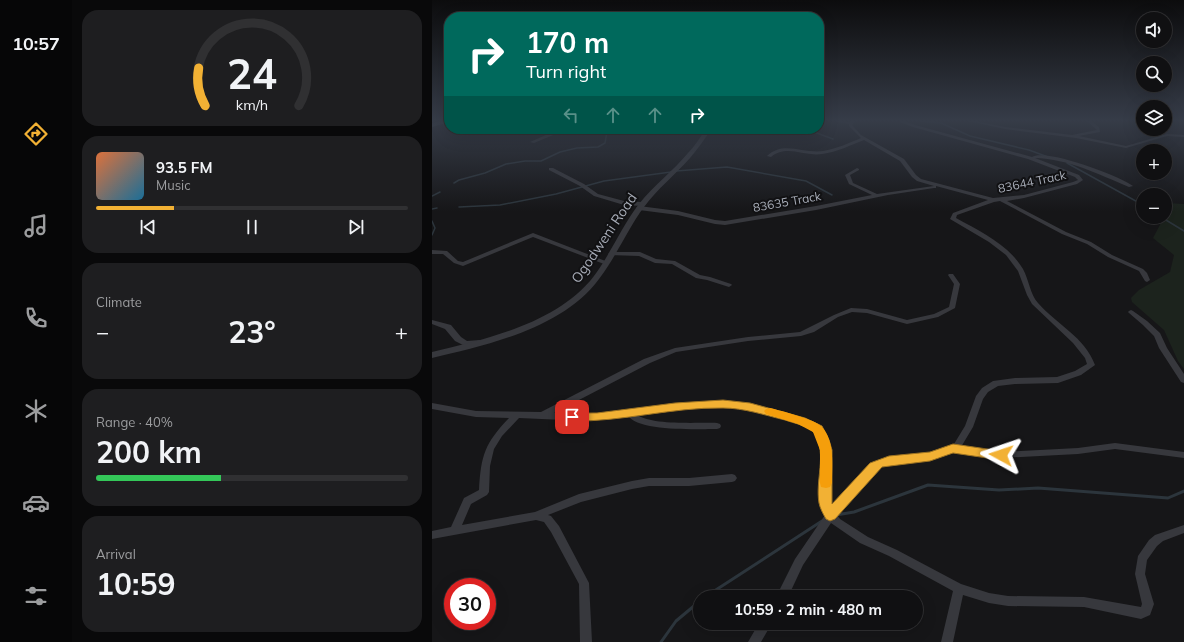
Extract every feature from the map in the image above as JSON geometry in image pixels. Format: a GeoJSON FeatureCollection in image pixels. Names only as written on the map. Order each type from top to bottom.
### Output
{"type":"FeatureCollection","features":[{"type":"Feature","properties":{"kind":"street","name":"Ogodweni Road"},"geometry":{"type":"LineString","coordinates":[[432,355],[480,342],[526,326],[563,309],[581,295],[606,263],[641,206],[658,185],[693,151]]}},
{"type":"Feature","properties":{"kind":"street"},"geometry":{"type":"LineString","coordinates":[[769,156],[776,151]]}},
{"type":"Feature","properties":{"kind":"street"},"geometry":{"type":"LineString","coordinates":[[801,151],[824,151]]}},
{"type":"Feature","properties":{"kind":"street","name":"83644 Track"},"geometry":{"type":"LineString","coordinates":[[886,151],[899,158],[917,179],[993,200],[1016,198],[1075,183],[1080,180],[1077,176],[1030,158],[1004,151]]}},
{"type":"Feature","properties":{"kind":"street"},"geometry":{"type":"LineString","coordinates":[[1030,158],[1048,157],[1058,159],[1095,170],[1132,186]]}},
{"type":"Feature","properties":{"kind":"street","name":"83635 Track"},"geometry":{"type":"LineString","coordinates":[[551,168],[582,185],[596,195],[624,203],[725,223],[816,208],[876,195],[938,186]]}},
{"type":"Feature","properties":{"kind":"street"},"geometry":{"type":"LineString","coordinates":[[857,169],[847,175],[851,184],[876,195]]}},
{"type":"Feature","properties":{"kind":"street"},"geometry":{"type":"LineString","coordinates":[[785,590],[799,562],[830,516],[878,463],[889,460],[930,456],[953,449],[957,446],[969,427],[979,398],[989,387],[1003,382],[1058,380],[1078,373],[1091,365],[1089,358],[1081,349],[1034,303],[1021,271],[1009,256],[971,227],[953,218],[958,213],[993,200]]}},
{"type":"Feature","properties":{"kind":"street"},"geometry":{"type":"LineString","coordinates":[[1002,200],[1064,233],[1089,243],[1110,256],[1141,270],[1147,280]]}},
{"type":"Feature","properties":{"kind":"street"},"geometry":{"type":"LineString","coordinates":[[432,252],[445,252],[456,262],[463,264],[533,235],[606,263]]}},
{"type":"Feature","properties":{"kind":"street"},"geometry":{"type":"LineString","coordinates":[[611,254],[640,254],[655,261],[673,262],[698,277],[708,278],[729,285]]}},
{"type":"Feature","properties":{"kind":"street"},"geometry":{"type":"LineString","coordinates":[[542,415],[652,358],[676,350],[748,339],[801,334],[851,310],[867,311],[907,322],[936,316],[949,310],[954,305],[957,284],[951,276]]}},
{"type":"Feature","properties":{"kind":"street"},"geometry":{"type":"LineString","coordinates":[[1131,312],[1145,322],[1154,332],[1184,380]]}},
{"type":"Feature","properties":{"kind":"street"},"geometry":{"type":"LineString","coordinates":[[432,322],[448,327],[458,339],[466,343],[480,342]]}},
{"type":"Feature","properties":{"kind":"street"},"geometry":{"type":"LineString","coordinates":[[432,406],[476,414],[542,415],[587,418],[675,406],[723,404],[768,411],[811,425],[820,432],[826,450],[826,502],[830,516],[848,531],[893,553],[959,589],[989,598],[1008,601],[1084,602],[1141,613],[1146,611],[1148,604],[1140,574],[1142,559],[1153,543],[1159,538],[1184,529]]}},
{"type":"Feature","properties":{"kind":"street"},"geometry":{"type":"LineString","coordinates":[[631,412],[633,417],[639,421],[655,424],[717,426]]}},
{"type":"Feature","properties":{"kind":"street"},"geometry":{"type":"LineString","coordinates":[[454,531],[467,501],[484,492],[486,457],[490,445],[517,415]]}},
{"type":"Feature","properties":{"kind":"street"},"geometry":{"type":"LineString","coordinates":[[953,449],[1001,455],[1078,451],[1115,446],[1184,455]]}},
{"type":"Feature","properties":{"kind":"street"},"geometry":{"type":"LineString","coordinates":[[432,535],[536,516],[578,498],[625,486],[649,482],[689,482],[732,478]]}},
{"type":"Feature","properties":{"kind":"street"},"geometry":{"type":"LineString","coordinates":[[536,516],[548,519],[584,583],[586,642]]}},
{"type":"Feature","properties":{"kind":"street"},"geometry":{"type":"LineString","coordinates":[[947,642],[959,589]]}},
{"type":"Feature","properties":{"kind":"street"},"geometry":{"type":"LineString","coordinates":[[754,642],[762,630]]}},
{"type":"Feature","properties":{"kind":"shaded area"},"geometry":{"type":"Polygon","coordinates":[[[1172,203],[1184,204],[1184,369],[1178,361],[1164,330],[1132,302],[1131,298],[1139,290],[1170,272],[1174,255],[1153,238],[1160,224],[1172,224],[1172,203]]]}},
{"type":"Feature","properties":{"kind":"waterway"},"geometry":{"type":"LineString","coordinates":[[454,183],[459,180],[485,173],[506,164],[525,161],[541,161],[564,151]]}},
{"type":"Feature","properties":{"kind":"waterway"},"geometry":{"type":"LineString","coordinates":[[1032,151],[1048,157]]}},
{"type":"Feature","properties":{"kind":"waterway"},"geometry":{"type":"LineString","coordinates":[[1067,163],[1136,201]]}},
{"type":"Feature","properties":{"kind":"waterway"},"geometry":{"type":"LineString","coordinates":[[676,171],[727,167],[806,181],[832,195]]}},
{"type":"Feature","properties":{"kind":"waterway"},"geometry":{"type":"LineString","coordinates":[[459,207],[500,205],[556,194],[604,181],[671,172]]}},
{"type":"Feature","properties":{"kind":"waterway"},"geometry":{"type":"LineString","coordinates":[[432,196],[440,192]]}},
{"type":"Feature","properties":{"kind":"waterway"},"geometry":{"type":"LineString","coordinates":[[432,209],[437,208]]}},
{"type":"Feature","properties":{"kind":"waterway"},"geometry":{"type":"LineString","coordinates":[[432,221],[435,228],[432,235]]}},
{"type":"Feature","properties":{"kind":"waterway"},"geometry":{"type":"LineString","coordinates":[[1172,224],[1184,231]]}},
{"type":"Feature","properties":{"kind":"waterway"},"geometry":{"type":"LineString","coordinates":[[836,515],[854,512],[928,485],[999,490],[1038,488],[1168,498],[1184,491]]}},
{"type":"Feature","properties":{"kind":"waterway"},"geometry":{"type":"LineString","coordinates":[[716,590],[822,521]]}},
{"type":"Feature","properties":{"kind":"waterway"},"geometry":{"type":"LineString","coordinates":[[661,642],[676,621],[693,607]]}},
{"type":"Feature","properties":{"kind":"slow traffic"},"geometry":{"type":"LineString","coordinates":[[770,411],[802,421],[818,429],[826,450],[826,483]]}},
{"type":"Feature","properties":{"kind":"route"},"geometry":{"type":"LineString","coordinates":[[572,417],[587,418],[675,406],[723,404],[750,407],[774,412],[802,421],[818,429],[826,450],[826,502],[827,510],[830,516],[878,463],[889,460],[914,459],[953,449],[1001,455]]}}]}
